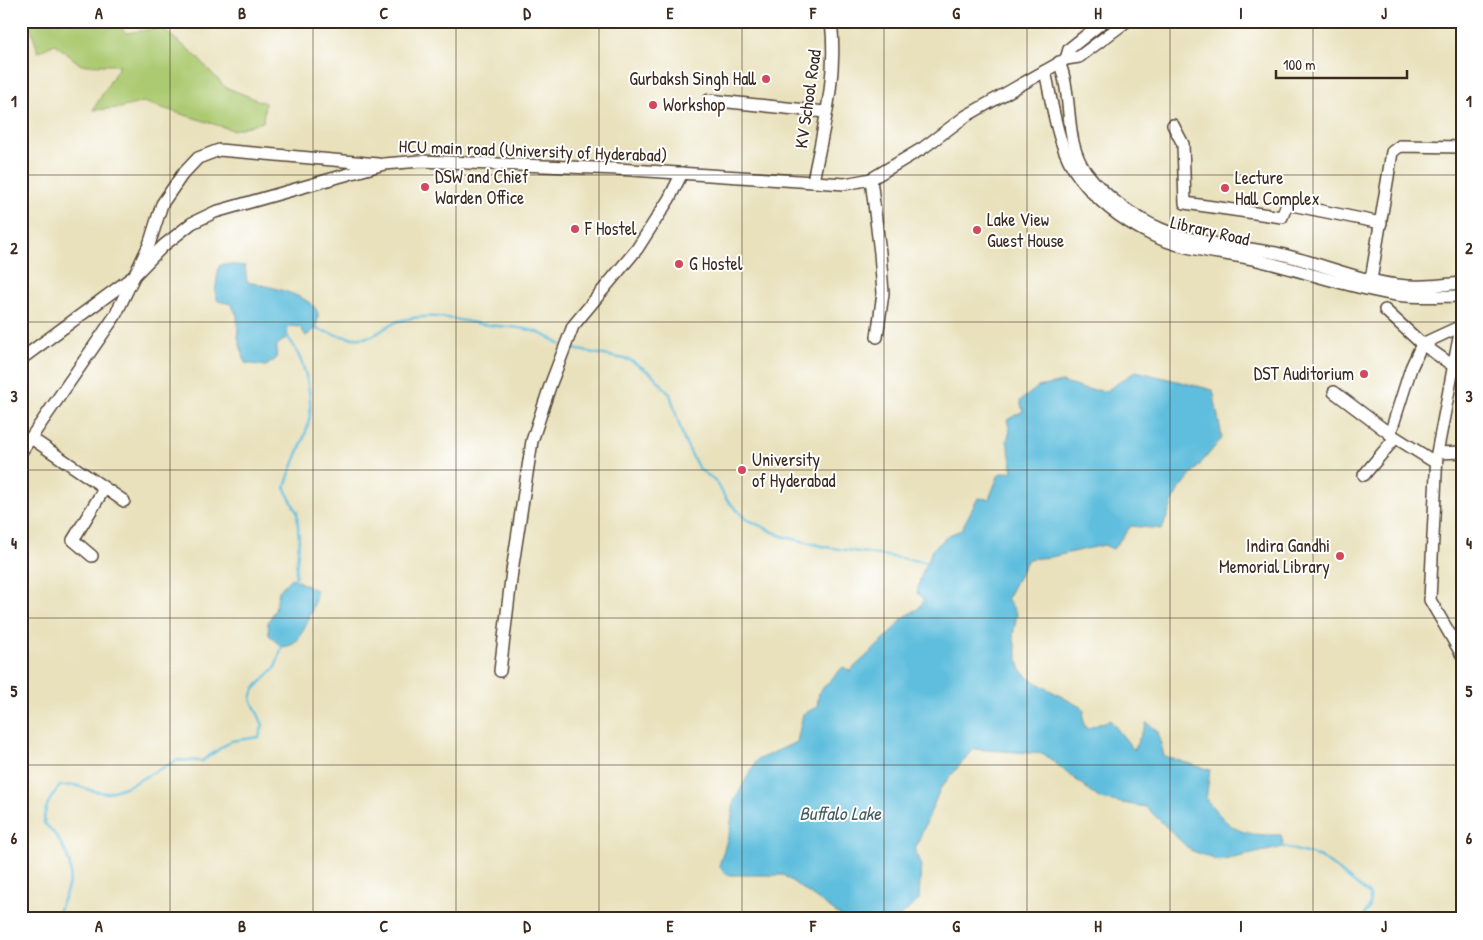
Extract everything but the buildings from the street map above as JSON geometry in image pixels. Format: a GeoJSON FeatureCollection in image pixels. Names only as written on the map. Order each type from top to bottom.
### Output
{"type":"FeatureCollection","features":[{"type":"Feature","properties":{"kind":"street","name":"KV School Road"},"geometry":{"type":"LineString","coordinates":[[813,181],[832,72],[833,37],[831,21]]}},
{"type":"Feature","properties":{"kind":"street"},"geometry":{"type":"LineString","coordinates":[[1104,21],[1069,49],[1062,60],[1066,78],[1072,139],[1079,159],[1085,171],[1121,205],[1162,229],[1182,236],[1276,254],[1370,285],[1411,286],[1462,283]]}},
{"type":"Feature","properties":{"kind":"street"},"geometry":{"type":"LineString","coordinates":[[1062,60],[1079,57],[1127,21]]}},
{"type":"Feature","properties":{"kind":"street","name":"HCU main road (University of Hyderabad)"},"geometry":{"type":"LineString","coordinates":[[21,359],[134,276],[192,224],[215,212],[384,164],[421,161],[682,173],[845,184],[871,179],[924,148],[966,116],[1062,60]]}},
{"type":"Feature","properties":{"kind":"street","name":"Library Road"},"geometry":{"type":"LineString","coordinates":[[1044,71],[1068,162],[1080,179],[1117,215],[1152,235],[1183,246],[1258,260],[1370,285],[1399,295],[1462,296]]}},
{"type":"Feature","properties":{"kind":"street"},"geometry":{"type":"LineString","coordinates":[[709,100],[825,112]]}},
{"type":"Feature","properties":{"kind":"street"},"geometry":{"type":"LineString","coordinates":[[1173,125],[1183,144],[1185,203],[1282,217],[1287,204],[1381,223]]}},
{"type":"Feature","properties":{"kind":"street"},"geometry":{"type":"LineString","coordinates":[[1370,285],[1392,152],[1400,146],[1462,147]]}},
{"type":"Feature","properties":{"kind":"street"},"geometry":{"type":"LineString","coordinates":[[21,452],[115,316],[149,245],[162,204],[182,174],[198,158],[219,150],[384,164]]}},
{"type":"Feature","properties":{"kind":"street"},"geometry":{"type":"LineString","coordinates":[[500,671],[512,571],[532,441],[550,386],[573,326],[637,249],[669,199],[682,173]]}},
{"type":"Feature","properties":{"kind":"street"},"geometry":{"type":"LineString","coordinates":[[871,179],[883,293],[877,337]]}},
{"type":"Feature","properties":{"kind":"street"},"geometry":{"type":"LineString","coordinates":[[1385,310],[1422,344],[1452,365]]}},
{"type":"Feature","properties":{"kind":"street"},"geometry":{"type":"LineString","coordinates":[[1364,475],[1392,436],[1411,368],[1422,344],[1461,323]]}},
{"type":"Feature","properties":{"kind":"street"},"geometry":{"type":"LineString","coordinates":[[1461,323],[1436,458],[1430,600],[1462,655]]}},
{"type":"Feature","properties":{"kind":"street"},"geometry":{"type":"LineString","coordinates":[[1334,392],[1392,436],[1436,458],[1462,452]]}},
{"type":"Feature","properties":{"kind":"street"},"geometry":{"type":"LineString","coordinates":[[31,438],[86,474],[104,489],[124,500]]}},
{"type":"Feature","properties":{"kind":"street"},"geometry":{"type":"LineString","coordinates":[[92,556],[73,540],[104,489]]}},
{"type":"Feature","properties":{"kind":"green space"},"geometry":{"type":"Polygon","coordinates":[[[21,21],[115,21],[126,33],[161,28],[194,54],[225,87],[265,103],[263,122],[233,130],[143,102],[120,108],[93,110],[120,65],[81,65],[55,44],[38,52],[31,28],[21,25],[21,21]]]}},
{"type":"Feature","properties":{"kind":"water"},"geometry":{"type":"Polygon","coordinates":[[[223,264],[245,266],[247,282],[287,292],[307,301],[318,313],[316,329],[306,336],[300,327],[290,326],[287,331],[288,337],[277,345],[276,359],[266,366],[245,363],[238,337],[237,315],[231,304],[218,301],[215,292],[219,266],[223,264]]]}},
{"type":"Feature","properties":{"kind":"water","name":"Buffalo Lake"},"geometry":{"type":"Polygon","coordinates":[[[1136,371],[1213,390],[1222,438],[1177,492],[1162,529],[1131,526],[1113,549],[1104,545],[1051,557],[1028,559],[1007,598],[1017,614],[1013,635],[1020,668],[1028,678],[1084,709],[1083,721],[1086,729],[1110,720],[1134,750],[1147,722],[1158,732],[1164,756],[1210,770],[1206,799],[1223,819],[1230,825],[1245,832],[1281,835],[1284,847],[1219,861],[1190,850],[1146,807],[1100,799],[1044,754],[973,749],[940,789],[915,850],[921,863],[919,900],[897,919],[845,919],[783,875],[727,875],[719,866],[730,830],[734,801],[757,760],[797,742],[803,714],[817,707],[819,692],[843,667],[850,671],[887,637],[903,618],[919,608],[924,600],[917,593],[920,579],[932,550],[949,535],[961,530],[978,498],[989,499],[999,474],[1013,471],[1007,440],[1010,431],[1007,420],[1023,411],[1020,401],[1038,387],[1062,382],[1083,389],[1106,391],[1136,371]]]}},
{"type":"Feature","properties":{"kind":"water"},"geometry":{"type":"Polygon","coordinates":[[[291,578],[316,590],[316,596],[309,619],[301,635],[293,644],[282,647],[269,635],[268,622],[275,610],[279,591],[291,578]]]}},
{"type":"Feature","properties":{"kind":"waterway"},"geometry":{"type":"LineString","coordinates":[[316,329],[344,337],[365,338],[399,321],[410,318],[441,317],[531,330],[561,345]]}},
{"type":"Feature","properties":{"kind":"waterway"},"geometry":{"type":"LineString","coordinates":[[288,337],[302,364],[310,395],[310,415],[306,434],[285,489],[297,512],[299,541],[295,580]]}},
{"type":"Feature","properties":{"kind":"waterway"},"geometry":{"type":"LineString","coordinates":[[568,348],[630,360],[652,374],[670,394],[684,440],[699,469],[716,481],[726,499],[746,519],[782,536],[826,547],[926,562]]}},
{"type":"Feature","properties":{"kind":"waterway"},"geometry":{"type":"LineString","coordinates":[[55,919],[68,888],[70,871],[67,855],[54,834],[44,823],[48,803],[60,786],[75,785],[107,793],[128,786],[177,760],[202,761],[231,741],[259,737],[263,725],[251,699],[254,689],[275,668],[282,647]]}},
{"type":"Feature","properties":{"kind":"waterway"},"geometry":{"type":"LineString","coordinates":[[1284,847],[1321,857],[1370,895],[1370,906],[1362,919]]}},
{"type":"Feature","properties":{"kind":"place","name":"Gurbaksh Singh Hall"},"geometry":{"type":"Point","coordinates":[766,79]}},
{"type":"Feature","properties":{"kind":"place","name":"Workshop"},"geometry":{"type":"Point","coordinates":[653,105]}},
{"type":"Feature","properties":{"kind":"place","name":"DSW and Chief Warden Office"},"geometry":{"type":"Point","coordinates":[425,187]}},
{"type":"Feature","properties":{"kind":"place","name":"Lecture Hall Complex"},"geometry":{"type":"Point","coordinates":[1225,188]}},
{"type":"Feature","properties":{"kind":"place","name":"F Hostel"},"geometry":{"type":"Point","coordinates":[575,229]}},
{"type":"Feature","properties":{"kind":"place","name":"Lake View Guest House"},"geometry":{"type":"Point","coordinates":[977,230]}},
{"type":"Feature","properties":{"kind":"place","name":"G Hostel"},"geometry":{"type":"Point","coordinates":[679,264]}},
{"type":"Feature","properties":{"kind":"place","name":"DST Auditorium"},"geometry":{"type":"Point","coordinates":[1364,374]}},
{"type":"Feature","properties":{"kind":"place","name":"University of Hyderabad"},"geometry":{"type":"Point","coordinates":[742,470]}},
{"type":"Feature","properties":{"kind":"place","name":"Indira Gandhi Memorial Library"},"geometry":{"type":"Point","coordinates":[1340,556]}}]}
